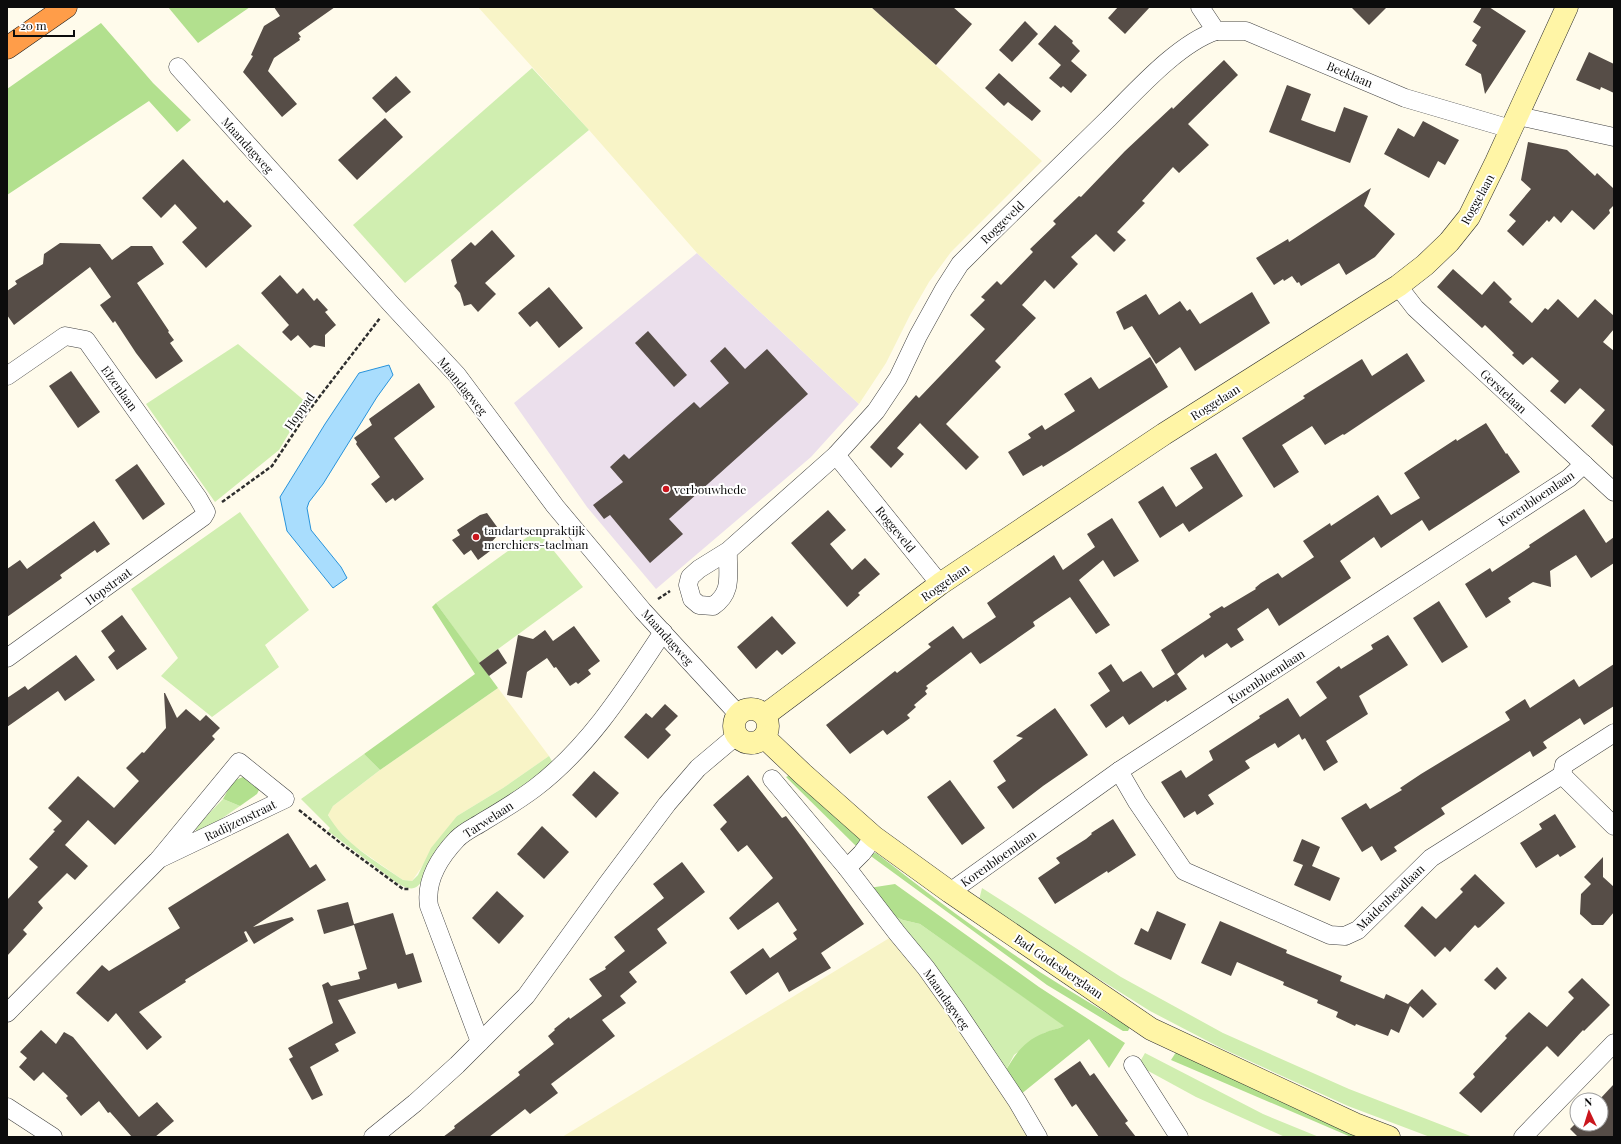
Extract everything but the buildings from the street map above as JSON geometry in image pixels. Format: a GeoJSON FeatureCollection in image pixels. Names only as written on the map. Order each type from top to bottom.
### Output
{"type":"FeatureCollection","features":[{"type":"Feature","properties":{"kind":"highway"},"geometry":{"type":"LineString","coordinates":[[7,48],[66,7]]}},
{"type":"Feature","properties":{"kind":"street"},"geometry":{"type":"LineString","coordinates":[[1200,7],[1216,31]]}},
{"type":"Feature","properties":{"kind":"street","name":"Roggelaan"},"geometry":{"type":"LineString","coordinates":[[764,715],[940,584],[1164,434],[1398,286],[1425,265],[1449,242],[1469,217],[1567,7]]}},
{"type":"Feature","properties":{"kind":"street","name":"Beeklaan"},"geometry":{"type":"LineString","coordinates":[[1216,31],[1246,31],[1405,98],[1514,122],[1614,137]]}},
{"type":"Feature","properties":{"kind":"street","name":"Roggeveld"},"geometry":{"type":"LineString","coordinates":[[688,585],[690,577],[699,569],[728,551],[836,455],[876,410],[898,378],[918,336],[944,289],[960,264],[1156,72],[1191,43],[1206,34],[1216,31]]}},
{"type":"Feature","properties":{"kind":"street","name":"Maandagweg"},"geometry":{"type":"LineString","coordinates":[[178,67],[391,304],[457,375],[555,506],[644,611],[738,714]]}},
{"type":"Feature","properties":{"kind":"street","name":"Gerstelaan"},"geometry":{"type":"LineString","coordinates":[[1398,286],[1415,308],[1614,492]]}},
{"type":"Feature","properties":{"kind":"street","name":"Elzenlaan"},"geometry":{"type":"LineString","coordinates":[[7,376],[64,336],[86,340],[198,498],[206,512]]}},
{"type":"Feature","properties":{"kind":"street","name":"Roggeveld"},"geometry":{"type":"LineString","coordinates":[[836,455],[940,584]]}},
{"type":"Feature","properties":{"kind":"street","name":"Korenbloemlaan"},"geometry":{"type":"LineString","coordinates":[[950,892],[1119,771],[1569,478],[1584,464]]}},
{"type":"Feature","properties":{"kind":"street","name":"Hopstraat"},"geometry":{"type":"LineString","coordinates":[[7,658],[203,517],[206,512]]}},
{"type":"Feature","properties":{"kind":"street"},"geometry":{"type":"LineString","coordinates":[[688,585],[692,599],[699,605],[713,606],[720,602],[725,596],[727,590],[728,551]]}},
{"type":"Feature","properties":{"kind":"street","name":"Tarwelaan"},"geometry":{"type":"LineString","coordinates":[[480,1042],[429,906],[428,890],[433,874],[444,855],[457,839],[467,830],[485,821],[535,788],[557,770],[583,743],[618,700],[663,632]]}},
{"type":"Feature","properties":{"kind":"street"},"geometry":{"type":"LineString","coordinates":[[749,709],[755,709],[764,715],[768,723],[767,733],[764,737],[755,743],[750,743],[744,742],[736,736],[733,724],[738,714],[749,709]]}},
{"type":"Feature","properties":{"kind":"street","name":"Maidenheadlaan"},"geometry":{"type":"LineString","coordinates":[[1119,771],[1137,802],[1184,871],[1330,935],[1345,936],[1358,930],[1431,858],[1562,775],[1564,765],[1614,733]]}},
{"type":"Feature","properties":{"kind":"street"},"geometry":{"type":"LineString","coordinates":[[373,1137],[420,1098],[480,1042],[526,996],[666,804],[702,764],[736,736]]}},
{"type":"Feature","properties":{"kind":"street","name":"Bad Godesberglaan"},"geometry":{"type":"LineString","coordinates":[[764,737],[874,837],[950,892],[1151,1029],[1355,1124],[1389,1137]]}},
{"type":"Feature","properties":{"kind":"street","name":"Radijzenstraat"},"geometry":{"type":"LineString","coordinates":[[7,1013],[159,859],[239,762],[285,799],[159,859]]}},
{"type":"Feature","properties":{"kind":"street"},"geometry":{"type":"LineString","coordinates":[[1562,775],[1614,826]]}},
{"type":"Feature","properties":{"kind":"street","name":"Maandagweg"},"geometry":{"type":"LineString","coordinates":[[772,779],[847,868],[926,968],[1017,1101],[1038,1137]]}},
{"type":"Feature","properties":{"kind":"street"},"geometry":{"type":"LineString","coordinates":[[847,868],[862,853],[874,837]]}},
{"type":"Feature","properties":{"kind":"street"},"geometry":{"type":"LineString","coordinates":[[1523,1137],[1614,1043]]}},
{"type":"Feature","properties":{"kind":"street"},"geometry":{"type":"LineString","coordinates":[[1133,1064],[1179,1137]]}},
{"type":"Feature","properties":{"kind":"street"},"geometry":{"type":"LineString","coordinates":[[7,1107],[53,1137]]}},
{"type":"Feature","properties":{"kind":"path","name":"Hoppad"},"geometry":{"type":"LineString","coordinates":[[206,512],[272,466],[312,407],[358,345],[391,304]]}},
{"type":"Feature","properties":{"kind":"path"},"geometry":{"type":"LineString","coordinates":[[644,611],[665,593],[688,585]]}},
{"type":"Feature","properties":{"kind":"path"},"geometry":{"type":"LineString","coordinates":[[285,799],[343,845],[403,889],[428,890]]}},
{"type":"Feature","properties":{"kind":"shaded area"},"geometry":{"type":"Polygon","coordinates":[[[478,7],[871,7],[1042,161],[951,252],[929,282],[910,315],[886,363],[859,404],[697,253],[478,7]]]}},
{"type":"Feature","properties":{"kind":"shaded area"},"geometry":{"type":"Polygon","coordinates":[[[697,253],[859,404],[811,457],[656,589],[587,507],[514,403],[697,253]]]}},
{"type":"Feature","properties":{"kind":"shaded area"},"geometry":{"type":"Polygon","coordinates":[[[498,688],[549,756],[503,788],[457,816],[412,881],[403,880],[353,845],[333,825],[328,814],[333,806],[380,770],[498,688]]]}},
{"type":"Feature","properties":{"kind":"shaded area"},"geometry":{"type":"Polygon","coordinates":[[[891,937],[943,1006],[993,1078],[1030,1137],[562,1137],[891,937]]]}},
{"type":"Feature","properties":{"kind":"green space"},"geometry":{"type":"Polygon","coordinates":[[[168,7],[250,7],[198,43],[168,7]]]}},
{"type":"Feature","properties":{"kind":"green space"},"geometry":{"type":"Polygon","coordinates":[[[101,23],[153,83],[191,120],[177,132],[149,101],[7,195],[7,89],[101,23]]]}},
{"type":"Feature","properties":{"kind":"green space"},"geometry":{"type":"Polygon","coordinates":[[[532,68],[589,130],[405,283],[353,225],[532,68]]]}},
{"type":"Feature","properties":{"kind":"green space"},"geometry":{"type":"Polygon","coordinates":[[[238,344],[307,403],[279,450],[215,502],[146,404],[238,344]]]}},
{"type":"Feature","properties":{"kind":"green space"},"geometry":{"type":"Polygon","coordinates":[[[240,512],[309,610],[265,645],[279,667],[212,717],[161,676],[178,658],[131,589],[240,512]]]}},
{"type":"Feature","properties":{"kind":"green space"},"geometry":{"type":"Polygon","coordinates":[[[537,530],[583,587],[479,663],[436,603],[537,530]]]}},
{"type":"Feature","properties":{"kind":"green space"},"geometry":{"type":"Polygon","coordinates":[[[436,603],[498,688],[380,770],[364,754],[475,674],[432,607],[436,603]]]}},
{"type":"Feature","properties":{"kind":"green space"},"geometry":{"type":"Polygon","coordinates":[[[364,754],[380,770],[333,806],[328,815],[343,835],[361,851],[403,880],[412,881],[418,875],[431,848],[457,816],[503,788],[549,756],[553,763],[425,877],[419,885],[410,888],[397,883],[328,831],[330,828],[301,799],[364,754]]]}},
{"type":"Feature","properties":{"kind":"green space"},"geometry":{"type":"Polygon","coordinates":[[[790,775],[867,840],[857,847],[786,777],[790,775]]]}},
{"type":"Feature","properties":{"kind":"green space"},"geometry":{"type":"Polygon","coordinates":[[[243,777],[251,778],[257,783],[259,790],[257,794],[240,806],[223,799],[233,781],[243,777]]]}},
{"type":"Feature","properties":{"kind":"green space"},"geometry":{"type":"Polygon","coordinates":[[[223,799],[240,806],[202,832],[196,832],[196,827],[223,799]]]}},
{"type":"Feature","properties":{"kind":"green space"},"geometry":{"type":"Polygon","coordinates":[[[876,853],[989,938],[1083,999],[1130,1027],[1128,1031],[1123,1031],[1047,985],[868,854],[876,853]]]}},
{"type":"Feature","properties":{"kind":"green space"},"geometry":{"type":"Polygon","coordinates":[[[895,884],[1039,987],[1125,1043],[1109,1068],[1089,1039],[1020,1095],[1005,1072],[1012,1059],[1026,1044],[1037,1036],[1064,1026],[920,924],[903,920],[887,913],[869,888],[895,884]]]}},
{"type":"Feature","properties":{"kind":"green space"},"geometry":{"type":"Polygon","coordinates":[[[982,888],[1121,977],[1223,1033],[1349,1089],[1473,1137],[1430,1137],[1348,1106],[1221,1048],[1150,1011],[986,908],[979,900],[982,888]]]}},
{"type":"Feature","properties":{"kind":"green space"},"geometry":{"type":"Polygon","coordinates":[[[887,913],[903,920],[920,924],[1065,1026],[1044,1033],[1014,1055],[1005,1072],[887,913]]]}},
{"type":"Feature","properties":{"kind":"green space"},"geometry":{"type":"Polygon","coordinates":[[[1178,1049],[1364,1137],[1351,1137],[1171,1060],[1178,1049]]]}},
{"type":"Feature","properties":{"kind":"green space"},"geometry":{"type":"Polygon","coordinates":[[[1145,1053],[1263,1114],[1319,1137],[1285,1137],[1196,1097],[1141,1067],[1141,1060],[1145,1053]]]}},
{"type":"Feature","properties":{"kind":"water"},"geometry":{"type":"Polygon","coordinates":[[[389,365],[393,375],[377,397],[323,484],[309,502],[307,508],[311,530],[341,567],[347,578],[333,588],[287,531],[280,497],[325,424],[359,373],[389,365]]]}},
{"type":"Feature","properties":{"kind":"place","name":"verbouwhede"},"geometry":{"type":"Point","coordinates":[666,489]}},
{"type":"Feature","properties":{"kind":"place","name":"tandartsenpraktijk merchiers-taelman"},"geometry":{"type":"Point","coordinates":[476,537]}}]}
